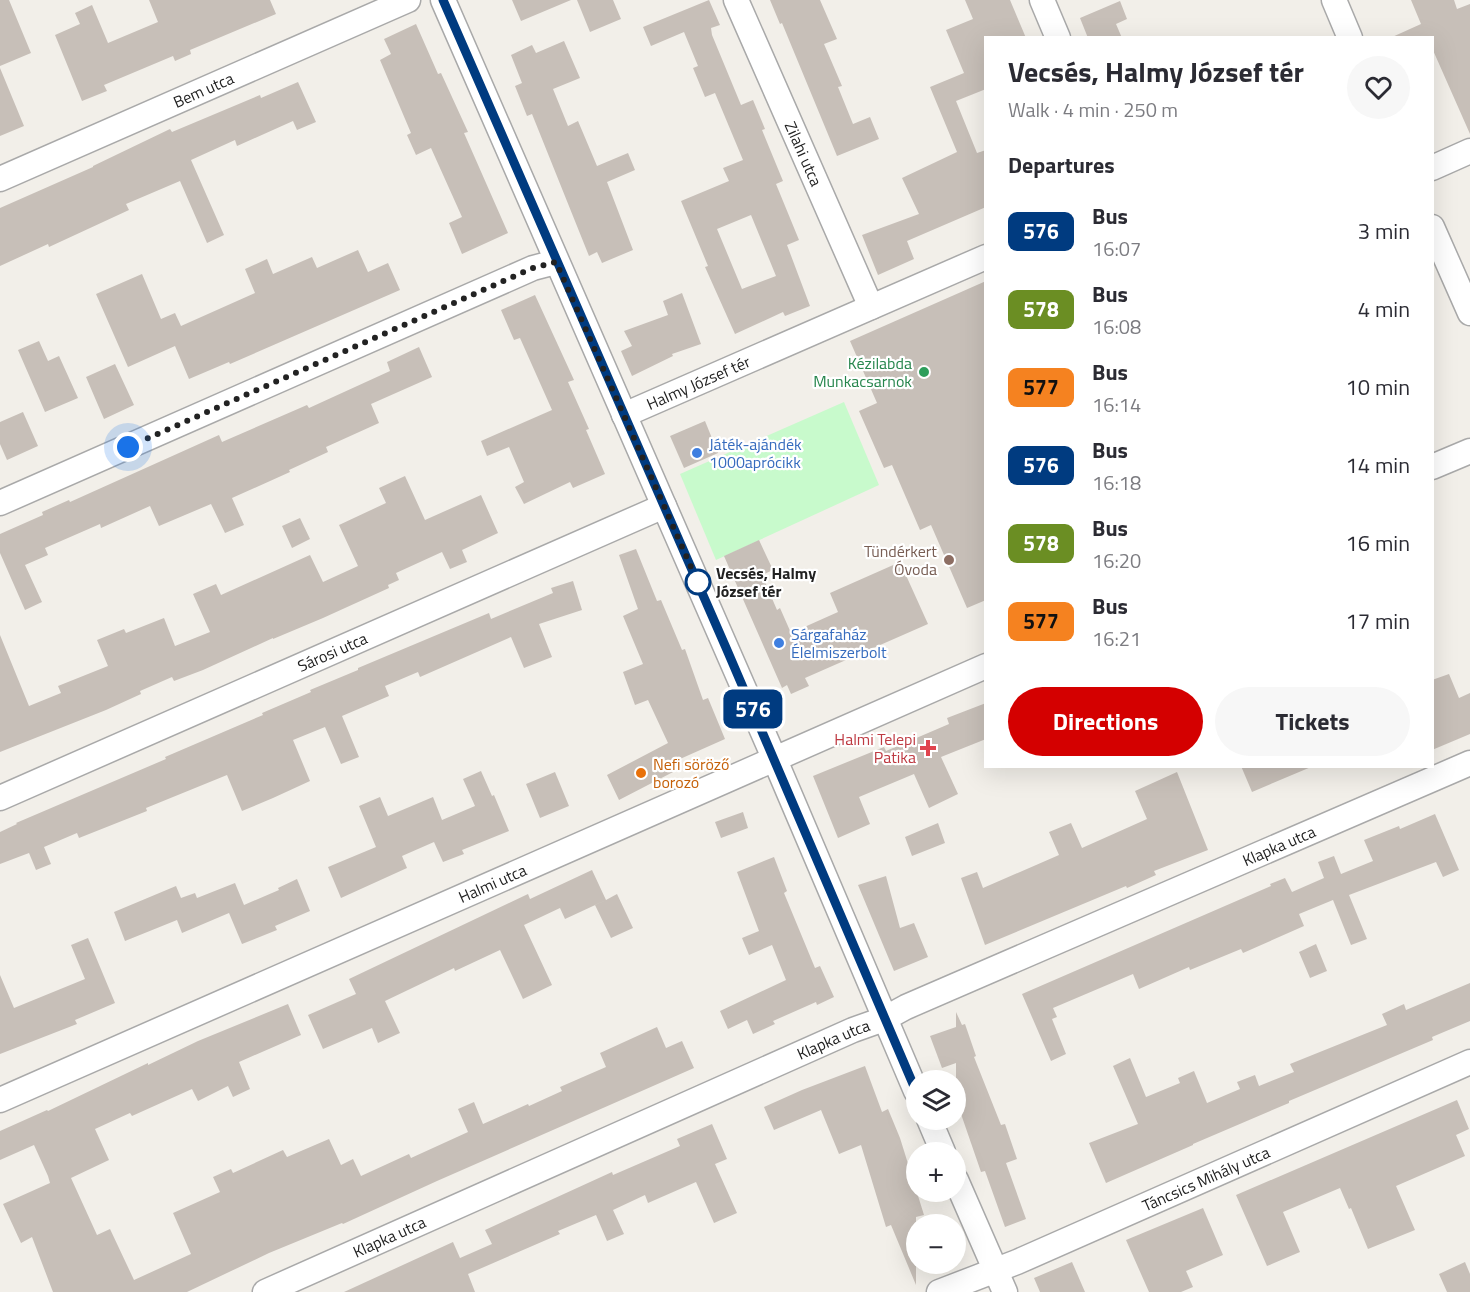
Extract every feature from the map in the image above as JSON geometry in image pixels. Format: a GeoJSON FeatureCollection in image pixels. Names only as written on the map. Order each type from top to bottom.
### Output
{"type":"FeatureCollection","features":[{"type":"Feature","properties":{"kind":"street","name":"Bem utca"},"geometry":{"type":"LineString","coordinates":[[0,179],[408,0]]}},
{"type":"Feature","properties":{"kind":"street"},"geometry":{"type":"LineString","coordinates":[[443,0],[775,760],[907,1070]]}},
{"type":"Feature","properties":{"kind":"street","name":"Zilahi utca"},"geometry":{"type":"LineString","coordinates":[[736,0],[871,307]]}},
{"type":"Feature","properties":{"kind":"street"},"geometry":{"type":"LineString","coordinates":[[1042,0],[1057,36]]}},
{"type":"Feature","properties":{"kind":"street"},"geometry":{"type":"LineString","coordinates":[[1334,0],[1349,36]]}},
{"type":"Feature","properties":{"kind":"street"},"geometry":{"type":"LineString","coordinates":[[1434,167],[1470,151]]}},
{"type":"Feature","properties":{"kind":"street"},"geometry":{"type":"LineString","coordinates":[[1434,232],[1470,313]]}},
{"type":"Feature","properties":{"kind":"street","name":"Halmy József tér"},"geometry":{"type":"LineString","coordinates":[[624,415],[984,258]]}},
{"type":"Feature","properties":{"kind":"street"},"geometry":{"type":"LineString","coordinates":[[0,504],[533,268],[556,262]]}},
{"type":"Feature","properties":{"kind":"street"},"geometry":{"type":"LineString","coordinates":[[1434,466],[1470,451]]}},
{"type":"Feature","properties":{"kind":"street","name":"Sárosi utca"},"geometry":{"type":"LineString","coordinates":[[0,798],[664,506]]}},
{"type":"Feature","properties":{"kind":"street","name":"Halmi utca"},"geometry":{"type":"LineString","coordinates":[[0,1100],[984,667]]}},
{"type":"Feature","properties":{"kind":"street","name":"Klapka utca"},"geometry":{"type":"LineString","coordinates":[[265,1292],[853,1030],[884,1019],[917,1002],[1470,763]]}},
{"type":"Feature","properties":{"kind":"street","name":"Táncsics Mihály utca"},"geometry":{"type":"LineString","coordinates":[[939,1292],[968,1280],[1000,1282],[1470,1062]]}},
{"type":"Feature","properties":{"kind":"street"},"geometry":{"type":"LineString","coordinates":[[965,1202],[1000,1282]]}},
{"type":"Feature","properties":{"kind":"green space"},"geometry":{"type":"Polygon","coordinates":[[[844,402],[879,485],[716,560],[680,474],[844,402]]]}},
{"type":"Feature","properties":{"kind":"building"},"geometry":{"type":"Polygon","coordinates":[[[0,0],[9,0],[31,53],[0,66],[0,0]]]}},
{"type":"Feature","properties":{"kind":"building"},"geometry":{"type":"Polygon","coordinates":[[[149,0],[270,0],[276,14],[190,50],[191,54],[175,61],[173,56],[104,85],[107,91],[82,101],[55,35],[80,24],[75,13],[92,5],[108,43],[158,22],[149,0]]]}},
{"type":"Feature","properties":{"kind":"building"},"geometry":{"type":"Polygon","coordinates":[[[512,0],[571,0],[521,21],[512,0]]]}},
{"type":"Feature","properties":{"kind":"building"},"geometry":{"type":"Polygon","coordinates":[[[577,0],[613,0],[621,19],[590,32],[577,0]]]}},
{"type":"Feature","properties":{"kind":"building"},"geometry":{"type":"Polygon","coordinates":[[[709,0],[720,25],[711,28],[712,35],[741,105],[753,100],[765,129],[762,130],[783,181],[776,184],[799,240],[787,245],[810,306],[785,316],[783,312],[735,334],[705,267],[708,266],[681,201],[729,181],[723,168],[743,160],[715,93],[705,97],[693,68],[698,66],[684,32],[651,46],[643,27],[709,0]],[[751,215],[717,229],[742,289],[776,276],[751,215]]]}},
{"type":"Feature","properties":{"kind":"building"},"geometry":{"type":"Polygon","coordinates":[[[770,0],[820,0],[837,39],[824,44],[842,86],[838,87],[853,124],[870,117],[879,139],[837,156],[782,23],[780,24],[770,0]]]}},
{"type":"Feature","properties":{"kind":"building"},"geometry":{"type":"Polygon","coordinates":[[[965,0],[1010,0],[1025,36],[984,36],[984,90],[956,101],[977,153],[984,151],[984,208],[907,241],[914,259],[878,275],[862,235],[919,214],[902,178],[957,152],[930,87],[964,73],[946,30],[973,19],[965,0]]]}},
{"type":"Feature","properties":{"kind":"building"},"geometry":{"type":"Polygon","coordinates":[[[1411,0],[1454,0],[1457,9],[1470,4],[1470,134],[1434,53],[1434,36],[1394,36],[1421,24],[1411,0]]]}},
{"type":"Feature","properties":{"kind":"building"},"geometry":{"type":"Polygon","coordinates":[[[1120,1],[1127,19],[1116,24],[1121,36],[1087,36],[1080,18],[1120,1]]]}},
{"type":"Feature","properties":{"kind":"building"},"geometry":{"type":"Polygon","coordinates":[[[416,24],[438,74],[441,73],[468,132],[464,133],[508,233],[462,254],[449,223],[462,217],[431,148],[416,155],[407,135],[411,133],[380,60],[391,54],[384,39],[416,24]]]}},
{"type":"Feature","properties":{"kind":"building"},"geometry":{"type":"Polygon","coordinates":[[[564,41],[580,78],[553,89],[568,126],[578,121],[597,166],[628,153],[635,170],[607,182],[633,250],[602,263],[597,252],[589,256],[532,114],[527,116],[515,86],[522,83],[511,55],[532,45],[536,53],[564,41]]]}},
{"type":"Feature","properties":{"kind":"building"},"geometry":{"type":"Polygon","coordinates":[[[0,68],[24,126],[0,136],[0,68]]]}},
{"type":"Feature","properties":{"kind":"building"},"geometry":{"type":"Polygon","coordinates":[[[298,82],[316,122],[297,130],[293,121],[237,146],[235,140],[191,160],[224,235],[207,243],[180,181],[126,204],[129,210],[49,247],[48,244],[0,266],[0,208],[93,167],[170,129],[172,132],[260,95],[261,98],[298,82]]]}},
{"type":"Feature","properties":{"kind":"building"},"geometry":{"type":"Polygon","coordinates":[[[358,250],[368,272],[388,263],[400,290],[230,364],[229,362],[189,379],[175,346],[128,367],[96,294],[142,274],[161,319],[175,313],[181,326],[255,293],[245,269],[267,259],[273,274],[312,257],[317,268],[358,250]]]}},
{"type":"Feature","properties":{"kind":"building","name":"Kézilabda Munkacsarnok"},"geometry":{"type":"Polygon","coordinates":[[[984,282],[984,601],[967,608],[931,525],[920,530],[892,465],[884,468],[859,411],[877,403],[850,341],[984,282]]]}},
{"type":"Feature","properties":{"kind":"building"},"geometry":{"type":"Polygon","coordinates":[[[682,293],[701,344],[672,354],[673,356],[632,376],[621,351],[632,346],[624,331],[668,315],[663,301],[682,293]]]}},
{"type":"Feature","properties":{"kind":"building"},"geometry":{"type":"Polygon","coordinates":[[[535,295],[574,380],[568,382],[589,429],[586,430],[605,474],[573,488],[570,482],[524,504],[515,487],[524,482],[509,447],[487,456],[481,441],[552,410],[520,338],[514,340],[501,310],[535,295]]]}},
{"type":"Feature","properties":{"kind":"building"},"geometry":{"type":"Polygon","coordinates":[[[39,341],[48,361],[59,356],[78,398],[45,412],[18,350],[39,341]]]}},
{"type":"Feature","properties":{"kind":"building"},"geometry":{"type":"Polygon","coordinates":[[[419,347],[432,377],[371,404],[379,423],[326,447],[328,452],[289,470],[290,472],[232,498],[244,525],[225,533],[211,504],[159,526],[150,506],[101,528],[100,524],[45,548],[48,555],[25,565],[42,602],[25,610],[0,553],[0,534],[43,515],[42,512],[69,500],[70,502],[219,435],[222,442],[307,405],[309,408],[390,371],[387,362],[419,347]]]}},
{"type":"Feature","properties":{"kind":"building"},"geometry":{"type":"Polygon","coordinates":[[[115,364],[134,405],[104,419],[86,377],[115,364]]]}},
{"type":"Feature","properties":{"kind":"building"},"geometry":{"type":"Polygon","coordinates":[[[23,412],[38,446],[7,460],[0,444],[0,422],[23,412]]]}},
{"type":"Feature","properties":{"kind":"building"},"geometry":{"type":"Polygon","coordinates":[[[705,421],[718,453],[684,468],[670,436],[705,421]]]}},
{"type":"Feature","properties":{"kind":"building"},"geometry":{"type":"Polygon","coordinates":[[[405,476],[425,520],[481,495],[498,533],[462,550],[467,562],[450,569],[442,552],[396,573],[399,580],[388,585],[389,588],[323,618],[203,670],[174,681],[172,677],[106,710],[0,752],[0,635],[29,706],[61,693],[58,686],[108,666],[97,640],[124,629],[126,633],[164,618],[175,646],[210,632],[193,594],[216,584],[221,595],[310,555],[323,582],[358,566],[339,525],[386,503],[379,488],[405,476]]]}},
{"type":"Feature","properties":{"kind":"building"},"geometry":{"type":"Polygon","coordinates":[[[300,518],[310,539],[292,548],[282,526],[300,518]]]}},
{"type":"Feature","properties":{"kind":"building"},"geometry":{"type":"Polygon","coordinates":[[[759,540],[773,570],[762,575],[777,610],[780,608],[791,633],[838,612],[830,593],[900,562],[928,624],[805,678],[809,686],[791,694],[787,685],[782,688],[724,556],[759,540]]]}},
{"type":"Feature","properties":{"kind":"building"},"geometry":{"type":"Polygon","coordinates":[[[636,549],[657,601],[661,600],[682,650],[685,649],[703,700],[708,698],[725,739],[671,763],[675,771],[619,800],[607,775],[668,743],[648,700],[635,705],[623,672],[643,664],[623,616],[638,609],[619,555],[636,549]]]}},
{"type":"Feature","properties":{"kind":"building"},"geometry":{"type":"Polygon","coordinates":[[[573,581],[582,610],[539,624],[552,657],[524,668],[511,637],[420,677],[418,672],[385,686],[389,696],[342,716],[359,757],[341,764],[325,727],[293,740],[310,781],[273,798],[242,811],[227,775],[79,838],[77,833],[44,847],[51,864],[36,870],[29,853],[0,864],[0,832],[16,823],[166,759],[165,757],[263,715],[262,713],[358,670],[358,668],[489,613],[491,619],[553,593],[551,588],[573,581]]]}},
{"type":"Feature","properties":{"kind":"building"},"geometry":{"type":"Polygon","coordinates":[[[1449,674],[1459,698],[1470,693],[1470,734],[1434,749],[1434,679],[1449,674]]]}},
{"type":"Feature","properties":{"kind":"building"},"geometry":{"type":"Polygon","coordinates":[[[984,704],[984,740],[941,757],[958,794],[929,808],[914,774],[859,797],[870,824],[838,838],[813,776],[884,747],[886,751],[949,724],[947,718],[984,704]]]}},
{"type":"Feature","properties":{"kind":"building"},"geometry":{"type":"Polygon","coordinates":[[[1242,768],[1309,768],[1252,792],[1242,768]]]}},
{"type":"Feature","properties":{"kind":"building"},"geometry":{"type":"Polygon","coordinates":[[[481,771],[509,831],[462,850],[464,854],[443,862],[434,842],[402,856],[407,868],[341,898],[328,867],[376,847],[359,806],[380,797],[388,816],[433,797],[442,820],[475,806],[463,779],[481,771]]]}},
{"type":"Feature","properties":{"kind":"building"},"geometry":{"type":"Polygon","coordinates":[[[555,772],[569,806],[540,818],[526,784],[555,772]]]}},
{"type":"Feature","properties":{"kind":"building"},"geometry":{"type":"Polygon","coordinates":[[[1177,772],[1208,850],[1154,871],[1156,875],[1127,888],[1126,886],[985,945],[961,878],[977,872],[983,888],[1059,855],[1049,832],[1071,823],[1082,848],[1147,819],[1135,791],[1177,772]]]}},
{"type":"Feature","properties":{"kind":"building"},"geometry":{"type":"Polygon","coordinates":[[[743,812],[748,828],[721,838],[715,822],[743,812]]]}},
{"type":"Feature","properties":{"kind":"building"},"geometry":{"type":"Polygon","coordinates":[[[1435,814],[1459,870],[1443,877],[1436,862],[1349,895],[1367,939],[1351,945],[1333,900],[1299,914],[1304,926],[1243,953],[1241,949],[1190,970],[1189,967],[1139,989],[1133,974],[1053,1008],[1057,1017],[1052,1019],[1066,1054],[1051,1061],[1022,994],[1285,878],[1292,892],[1324,878],[1318,862],[1334,856],[1341,874],[1373,861],[1364,840],[1399,826],[1400,829],[1435,814]]]}},
{"type":"Feature","properties":{"kind":"building"},"geometry":{"type":"Polygon","coordinates":[[[938,823],[945,843],[912,856],[905,837],[938,823]]]}},
{"type":"Feature","properties":{"kind":"building"},"geometry":{"type":"Polygon","coordinates":[[[774,857],[787,891],[784,893],[815,968],[820,966],[834,997],[817,1005],[816,1002],[773,1021],[775,1024],[753,1034],[747,1020],[728,1029],[720,1011],[786,980],[772,945],[749,955],[742,938],[759,931],[737,872],[774,857]]]}},
{"type":"Feature","properties":{"kind":"building"},"geometry":{"type":"Polygon","coordinates":[[[592,870],[606,900],[617,894],[633,928],[611,938],[595,905],[565,919],[560,908],[524,925],[552,985],[523,999],[500,950],[455,971],[454,968],[385,1001],[400,1033],[378,1043],[372,1028],[323,1049],[308,1015],[356,994],[349,979],[528,894],[530,899],[592,870]]]}},
{"type":"Feature","properties":{"kind":"building"},"geometry":{"type":"Polygon","coordinates":[[[886,876],[900,928],[914,923],[928,957],[894,971],[858,885],[886,876]]]}},
{"type":"Feature","properties":{"kind":"building"},"geometry":{"type":"Polygon","coordinates":[[[297,879],[310,911],[275,926],[277,930],[242,944],[229,913],[182,933],[177,920],[125,941],[114,912],[176,886],[181,898],[195,893],[197,898],[235,883],[244,905],[279,890],[278,888],[297,879]]]}},
{"type":"Feature","properties":{"kind":"building"},"geometry":{"type":"Polygon","coordinates":[[[88,938],[115,1003],[75,1020],[77,1024],[0,1054],[0,975],[14,1008],[85,979],[71,945],[88,938]]]}},
{"type":"Feature","properties":{"kind":"building"},"geometry":{"type":"Polygon","coordinates":[[[1316,944],[1327,971],[1310,978],[1299,952],[1316,944]]]}},
{"type":"Feature","properties":{"kind":"building"},"geometry":{"type":"Polygon","coordinates":[[[1470,983],[1470,1021],[1432,1037],[1433,1040],[1289,1101],[1289,1103],[1106,1183],[1089,1143],[1138,1124],[1113,1066],[1130,1058],[1146,1097],[1180,1083],[1178,1078],[1194,1071],[1207,1103],[1240,1089],[1237,1082],[1255,1075],[1259,1086],[1294,1072],[1290,1064],[1387,1025],[1382,1014],[1404,1004],[1406,1010],[1470,983]]]}},
{"type":"Feature","properties":{"kind":"building"},"geometry":{"type":"Polygon","coordinates":[[[288,1004],[301,1035],[239,1062],[250,1089],[233,1097],[228,1086],[198,1101],[192,1089],[132,1116],[130,1113],[95,1129],[109,1160],[71,1178],[97,1235],[110,1229],[134,1280],[191,1254],[173,1213],[220,1192],[213,1177],[231,1169],[233,1173],[283,1150],[287,1157],[329,1139],[341,1165],[353,1159],[361,1176],[409,1154],[411,1158],[468,1132],[458,1109],[474,1102],[483,1124],[528,1104],[529,1106],[562,1091],[560,1087],[606,1067],[600,1053],[657,1027],[666,1048],[682,1041],[694,1068],[343,1224],[269,1253],[187,1292],[53,1292],[32,1237],[21,1243],[3,1204],[50,1183],[48,1176],[34,1145],[0,1160],[0,1131],[48,1111],[148,1063],[148,1065],[198,1041],[288,1004]]]}},
{"type":"Feature","properties":{"kind":"building"},"geometry":{"type":"Polygon","coordinates":[[[956,1012],[962,1025],[965,1024],[976,1056],[974,1057],[1001,1125],[1005,1124],[1017,1159],[1006,1163],[1026,1219],[1005,1227],[985,1171],[981,1172],[966,1128],[966,1070],[956,1070],[956,1063],[942,1068],[930,1036],[956,1027],[956,1012]]]}},
{"type":"Feature","properties":{"kind":"building"},"geometry":{"type":"Polygon","coordinates":[[[865,1066],[882,1112],[888,1109],[906,1157],[906,1202],[920,1202],[924,1214],[906,1214],[906,1261],[891,1225],[886,1227],[861,1145],[839,1154],[821,1110],[774,1130],[764,1107],[865,1066]]]}},
{"type":"Feature","properties":{"kind":"building"},"geometry":{"type":"Polygon","coordinates":[[[1457,1100],[1469,1129],[1456,1135],[1465,1156],[1396,1186],[1415,1230],[1368,1249],[1340,1188],[1283,1212],[1300,1252],[1267,1266],[1236,1195],[1457,1100]]]}},
{"type":"Feature","properties":{"kind":"building"},"geometry":{"type":"Polygon","coordinates":[[[712,1124],[727,1159],[715,1164],[737,1213],[714,1223],[696,1182],[648,1203],[645,1195],[613,1210],[624,1234],[607,1241],[596,1215],[558,1231],[560,1234],[468,1274],[475,1292],[344,1292],[453,1242],[460,1258],[492,1244],[485,1230],[612,1172],[613,1175],[680,1146],[677,1139],[712,1124]]]}},
{"type":"Feature","properties":{"kind":"building"},"geometry":{"type":"Polygon","coordinates":[[[1203,1208],[1223,1255],[1186,1271],[1193,1287],[1181,1292],[1149,1292],[1126,1240],[1203,1208]]]}},
{"type":"Feature","properties":{"kind":"building"},"geometry":{"type":"Polygon","coordinates":[[[1072,1262],[1085,1292],[1040,1292],[1034,1278],[1072,1262]]]}},
{"type":"Feature","properties":{"kind":"building"},"geometry":{"type":"Polygon","coordinates":[[[1465,1262],[1470,1274],[1470,1292],[1447,1292],[1439,1274],[1465,1262]]]}},
{"type":"Feature","properties":{"kind":"building"},"geometry":{"type":"Polygon","coordinates":[[[911,1274],[916,1274],[916,1285],[911,1274]]]}},
{"type":"Feature","properties":{"kind":"bus line","name":"576"},"geometry":{"type":"LineString","coordinates":[[443,0],[775,760],[907,1070]]}},
{"type":"Feature","properties":{"kind":"place","name":"Kézilabda Munkacsarnok"},"geometry":{"type":"Point","coordinates":[924,372]}},
{"type":"Feature","properties":{"kind":"place","name":"Játék-ajándék 1000aprócikk"},"geometry":{"type":"Point","coordinates":[697,453]}},
{"type":"Feature","properties":{"kind":"place","name":"Tündérkert Óvoda"},"geometry":{"type":"Point","coordinates":[949,560]}},
{"type":"Feature","properties":{"kind":"place","name":"Vecsés, Halmy József tér"},"geometry":{"type":"Point","coordinates":[698,582]}},
{"type":"Feature","properties":{"kind":"place","name":"Sárgafaház Élelmiszerbolt"},"geometry":{"type":"Point","coordinates":[779,643]}},
{"type":"Feature","properties":{"kind":"place","name":"Halmi Telepi Patika"},"geometry":{"type":"Point","coordinates":[928,748]}},
{"type":"Feature","properties":{"kind":"place","name":"Nefi söröző borozó"},"geometry":{"type":"Point","coordinates":[641,773]}},
{"type":"Feature","properties":{"kind":"route"},"geometry":{"type":"LineString","coordinates":[[128,447],[533,268],[556,262],[699,585],[698,582]]}}]}
